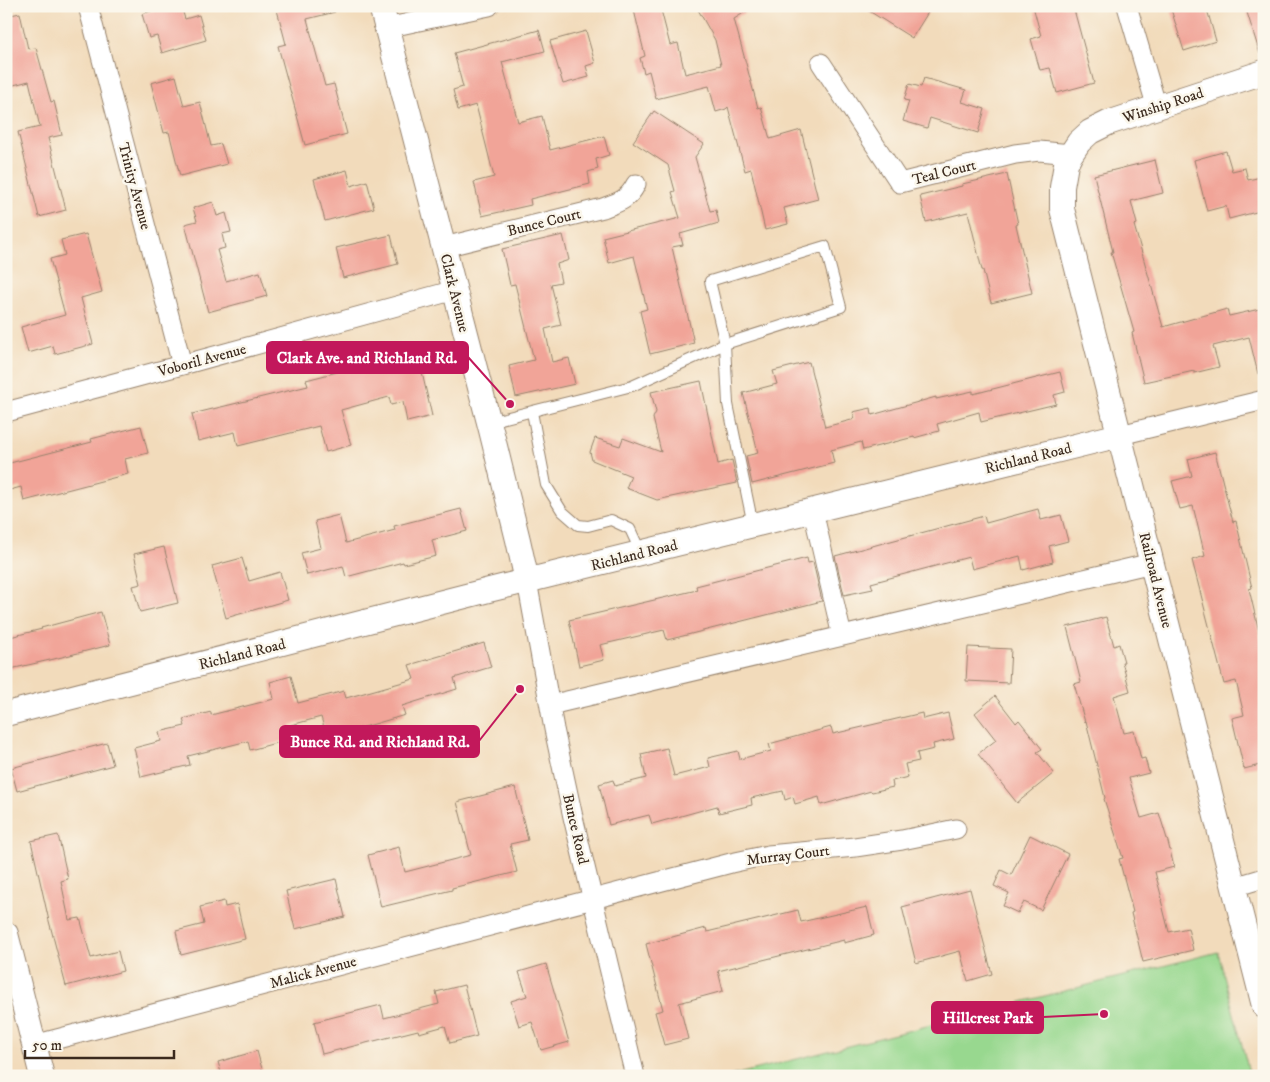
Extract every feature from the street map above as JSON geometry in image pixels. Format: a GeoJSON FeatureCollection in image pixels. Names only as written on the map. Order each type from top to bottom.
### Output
{"type":"FeatureCollection","features":[{"type":"Feature","properties":{"kind":"street","name":"Trinity Avenue"},"geometry":{"type":"LineString","coordinates":[[88,6],[182,365]]}},
{"type":"Feature","properties":{"kind":"street"},"geometry":{"type":"LineString","coordinates":[[384,17],[489,6]]}},
{"type":"Feature","properties":{"kind":"street"},"geometry":{"type":"LineString","coordinates":[[1127,6],[1157,108]]}},
{"type":"Feature","properties":{"kind":"street","name":"Clark Avenue"},"geometry":{"type":"LineString","coordinates":[[384,17],[509,499],[527,581]]}},
{"type":"Feature","properties":{"kind":"street","name":"Teal Court"},"geometry":{"type":"LineString","coordinates":[[821,63],[900,183],[1015,154],[1039,151],[1071,154]]}},
{"type":"Feature","properties":{"kind":"street","name":"Winship Road"},"geometry":{"type":"LineString","coordinates":[[1071,154],[1079,142],[1090,132],[1108,123],[1264,72]]}},
{"type":"Feature","properties":{"kind":"street","name":"Railroad Avenue"},"geometry":{"type":"LineString","coordinates":[[1071,154],[1066,164],[1062,187],[1062,209],[1264,1006]]}},
{"type":"Feature","properties":{"kind":"street","name":"Bunce Court"},"geometry":{"type":"LineString","coordinates":[[444,247],[603,208],[619,202],[631,194],[636,184]]}},
{"type":"Feature","properties":{"kind":"street","name":"Voboril Avenue"},"geometry":{"type":"LineString","coordinates":[[6,412],[455,290]]}},
{"type":"Feature","properties":{"kind":"street","name":"Richland Road"},"geometry":{"type":"LineString","coordinates":[[6,714],[527,581],[1264,400]]}},
{"type":"Feature","properties":{"kind":"street"},"geometry":{"type":"LineString","coordinates":[[813,511],[842,636]]}},
{"type":"Feature","properties":{"kind":"street"},"geometry":{"type":"LineString","coordinates":[[550,705],[1152,563]]}},
{"type":"Feature","properties":{"kind":"street","name":"Bunce Road"},"geometry":{"type":"LineString","coordinates":[[527,581],[573,817],[635,1076]]}},
{"type":"Feature","properties":{"kind":"street","name":"Murray Court"},"geometry":{"type":"LineString","coordinates":[[593,900],[768,854],[855,847],[956,829]]}},
{"type":"Feature","properties":{"kind":"street"},"geometry":{"type":"LineString","coordinates":[[1234,887],[1264,878]]}},
{"type":"Feature","properties":{"kind":"street","name":"Malick Avenue"},"geometry":{"type":"LineString","coordinates":[[34,1045],[593,900]]}},
{"type":"Feature","properties":{"kind":"street"},"geometry":{"type":"LineString","coordinates":[[6,934],[42,1076]]}},
{"type":"Feature","properties":{"kind":"lane"},"geometry":{"type":"LineString","coordinates":[[489,422],[632,386],[725,344],[841,307],[825,246],[710,281],[725,344],[728,404],[754,525]]}},
{"type":"Feature","properties":{"kind":"lane"},"geometry":{"type":"LineString","coordinates":[[532,412],[546,485],[562,512],[578,525],[588,526],[611,520],[630,529],[642,553]]}},
{"type":"Feature","properties":{"kind":"green space"},"geometry":{"type":"Polygon","coordinates":[[[1218,952],[1250,1076],[730,1076],[1218,952]]]}},
{"type":"Feature","properties":{"kind":"building"},"geometry":{"type":"Polygon","coordinates":[[[153,6],[181,6],[185,19],[199,15],[206,40],[162,53],[157,36],[149,38],[142,14],[154,10],[153,6]]]}},
{"type":"Feature","properties":{"kind":"building"},"geometry":{"type":"Polygon","coordinates":[[[276,6],[334,6],[335,12],[307,19],[325,86],[334,84],[347,134],[305,145],[278,46],[286,44],[276,6]]]}},
{"type":"Feature","properties":{"kind":"building"},"geometry":{"type":"Polygon","coordinates":[[[633,6],[660,6],[670,45],[678,43],[685,74],[721,65],[715,40],[696,6],[755,6],[734,19],[758,108],[761,107],[770,139],[801,130],[818,199],[784,208],[788,224],[765,230],[751,169],[745,171],[728,107],[716,112],[709,86],[656,99],[649,71],[644,73],[640,58],[645,56],[633,6]]]}},
{"type":"Feature","properties":{"kind":"building"},"geometry":{"type":"Polygon","coordinates":[[[861,6],[932,6],[912,38],[861,6]]]}},
{"type":"Feature","properties":{"kind":"building"},"geometry":{"type":"Polygon","coordinates":[[[1033,6],[1073,6],[1094,83],[1057,93],[1050,68],[1040,70],[1031,39],[1041,36],[1033,6]]]}},
{"type":"Feature","properties":{"kind":"building"},"geometry":{"type":"Polygon","coordinates":[[[1170,6],[1206,6],[1216,41],[1184,51],[1170,6]]]}},
{"type":"Feature","properties":{"kind":"building"},"geometry":{"type":"Polygon","coordinates":[[[1245,6],[1264,6],[1264,53],[1260,54],[1245,6]]]}},
{"type":"Feature","properties":{"kind":"building"},"geometry":{"type":"Polygon","coordinates":[[[20,13],[28,49],[36,48],[51,102],[54,101],[62,135],[48,138],[66,210],[39,217],[18,132],[40,127],[29,81],[6,87],[6,16],[20,13]]]}},
{"type":"Feature","properties":{"kind":"building"},"geometry":{"type":"Polygon","coordinates":[[[539,30],[545,51],[502,62],[518,122],[542,116],[550,150],[604,136],[609,155],[596,159],[598,169],[588,172],[590,184],[530,199],[531,205],[482,216],[474,182],[494,177],[476,105],[458,110],[453,90],[463,87],[454,53],[539,30]]]}},
{"type":"Feature","properties":{"kind":"building"},"geometry":{"type":"Polygon","coordinates":[[[586,31],[595,63],[586,66],[589,77],[563,84],[550,41],[586,31]]]}},
{"type":"Feature","properties":{"kind":"building"},"geometry":{"type":"Polygon","coordinates":[[[176,76],[184,106],[200,102],[211,146],[221,144],[227,164],[180,176],[169,132],[164,133],[151,83],[176,76]]]}},
{"type":"Feature","properties":{"kind":"building"},"geometry":{"type":"Polygon","coordinates":[[[924,78],[966,90],[962,102],[985,109],[978,133],[930,118],[927,128],[903,121],[909,101],[904,100],[909,84],[921,87],[924,78]]]}},
{"type":"Feature","properties":{"kind":"building"},"geometry":{"type":"Polygon","coordinates":[[[654,111],[704,144],[695,157],[710,211],[716,210],[719,223],[680,234],[683,245],[672,247],[694,343],[650,354],[640,311],[647,309],[634,256],[609,263],[603,237],[680,218],[672,192],[675,191],[668,165],[633,142],[654,111]]]}},
{"type":"Feature","properties":{"kind":"building"},"geometry":{"type":"Polygon","coordinates":[[[1226,151],[1232,171],[1245,168],[1248,180],[1261,177],[1264,187],[1264,210],[1229,219],[1226,206],[1207,211],[1194,160],[1226,151]]]}},
{"type":"Feature","properties":{"kind":"building"},"geometry":{"type":"Polygon","coordinates":[[[1155,160],[1163,193],[1131,201],[1137,224],[1134,225],[1163,327],[1227,309],[1229,316],[1264,308],[1264,374],[1258,374],[1249,337],[1213,346],[1219,367],[1144,382],[1132,333],[1134,332],[1111,252],[1113,252],[1094,175],[1155,160]]]}},
{"type":"Feature","properties":{"kind":"building"},"geometry":{"type":"Polygon","coordinates":[[[347,170],[351,186],[367,181],[374,208],[325,221],[314,179],[347,170]]]}},
{"type":"Feature","properties":{"kind":"building"},"geometry":{"type":"Polygon","coordinates":[[[1007,174],[1018,224],[1016,225],[1032,293],[991,303],[968,212],[926,222],[920,196],[1007,174]]]}},
{"type":"Feature","properties":{"kind":"building"},"geometry":{"type":"Polygon","coordinates":[[[213,202],[217,216],[226,213],[231,232],[222,234],[225,248],[217,250],[226,281],[260,272],[267,296],[208,312],[185,224],[197,221],[193,208],[213,202]]]}},
{"type":"Feature","properties":{"kind":"building"},"geometry":{"type":"Polygon","coordinates":[[[86,234],[102,292],[81,298],[93,344],[55,354],[53,346],[28,353],[21,327],[65,315],[50,259],[65,255],[61,240],[86,234]]]}},
{"type":"Feature","properties":{"kind":"building"},"geometry":{"type":"Polygon","coordinates":[[[391,235],[398,264],[343,278],[336,248],[391,235]]]}},
{"type":"Feature","properties":{"kind":"building"},"geometry":{"type":"Polygon","coordinates":[[[563,235],[569,260],[557,264],[561,282],[551,284],[561,325],[545,329],[552,362],[569,358],[575,384],[516,397],[509,366],[534,360],[515,284],[510,285],[502,249],[563,235]]]}},
{"type":"Feature","properties":{"kind":"building"},"geometry":{"type":"Polygon","coordinates":[[[417,351],[432,416],[407,422],[403,402],[391,405],[389,397],[341,410],[351,445],[326,452],[319,426],[238,446],[235,432],[198,441],[192,414],[308,386],[306,380],[417,351]]]}},
{"type":"Feature","properties":{"kind":"building"},"geometry":{"type":"Polygon","coordinates":[[[809,362],[825,427],[855,419],[853,412],[871,408],[872,415],[936,397],[936,399],[973,391],[973,394],[1060,372],[1065,392],[1054,395],[1056,404],[981,422],[979,412],[937,424],[939,431],[914,438],[863,450],[861,442],[831,450],[834,463],[752,484],[746,456],[758,453],[743,393],[777,384],[773,371],[809,362]]]}},
{"type":"Feature","properties":{"kind":"building"},"geometry":{"type":"Polygon","coordinates":[[[701,381],[718,464],[732,460],[737,483],[657,500],[626,488],[631,476],[592,460],[590,452],[595,438],[620,446],[623,438],[661,452],[653,418],[656,412],[651,392],[701,381]]]}},
{"type":"Feature","properties":{"kind":"building"},"geometry":{"type":"Polygon","coordinates":[[[141,426],[148,453],[125,459],[128,474],[24,501],[21,487],[6,491],[6,464],[92,442],[91,439],[141,426]]]}},
{"type":"Feature","properties":{"kind":"building"},"geometry":{"type":"Polygon","coordinates":[[[1215,452],[1233,522],[1236,521],[1252,588],[1249,589],[1264,653],[1264,764],[1244,769],[1232,718],[1244,715],[1236,681],[1224,684],[1192,560],[1205,556],[1193,506],[1180,509],[1172,481],[1192,476],[1188,459],[1215,452]]]}},
{"type":"Feature","properties":{"kind":"building"},"geometry":{"type":"Polygon","coordinates":[[[461,509],[467,531],[432,540],[436,556],[404,564],[403,562],[346,577],[343,566],[307,575],[301,553],[321,548],[315,521],[339,515],[346,543],[395,530],[394,526],[461,509]]]}},
{"type":"Feature","properties":{"kind":"building"},"geometry":{"type":"Polygon","coordinates":[[[1038,509],[1041,520],[1061,515],[1068,541],[1049,546],[1053,562],[1023,570],[1020,556],[972,569],[969,557],[871,583],[873,589],[844,595],[835,556],[984,516],[986,523],[1038,509]]]}},
{"type":"Feature","properties":{"kind":"building"},"geometry":{"type":"Polygon","coordinates":[[[164,547],[178,603],[140,612],[133,586],[141,584],[134,554],[164,547]]]}},
{"type":"Feature","properties":{"kind":"building"},"geometry":{"type":"Polygon","coordinates":[[[242,558],[249,581],[280,572],[288,600],[226,618],[212,566],[242,558]]]}},
{"type":"Feature","properties":{"kind":"building"},"geometry":{"type":"Polygon","coordinates":[[[807,558],[808,563],[813,562],[822,601],[667,640],[664,630],[600,645],[604,660],[579,666],[569,620],[697,590],[696,586],[807,558]]]}},
{"type":"Feature","properties":{"kind":"building"},"geometry":{"type":"Polygon","coordinates":[[[101,612],[110,645],[6,670],[6,638],[101,612]]]}},
{"type":"Feature","properties":{"kind":"building"},"geometry":{"type":"Polygon","coordinates":[[[1106,617],[1114,646],[1119,644],[1130,691],[1114,696],[1124,733],[1134,731],[1141,759],[1145,758],[1149,773],[1129,778],[1141,818],[1159,813],[1174,867],[1155,872],[1169,932],[1188,928],[1193,950],[1143,962],[1131,913],[1133,912],[1119,859],[1123,858],[1104,799],[1086,721],[1074,684],[1081,682],[1067,627],[1106,617]]]}},
{"type":"Feature","properties":{"kind":"building"},"geometry":{"type":"Polygon","coordinates":[[[484,643],[491,667],[454,678],[457,689],[402,706],[405,715],[327,738],[321,717],[291,725],[294,738],[250,750],[248,741],[188,756],[190,765],[141,777],[134,748],[161,741],[159,732],[185,726],[183,719],[211,712],[211,715],[274,699],[270,682],[291,676],[298,703],[344,691],[346,698],[414,679],[409,665],[484,643]]]}},
{"type":"Feature","properties":{"kind":"building"},"geometry":{"type":"Polygon","coordinates":[[[968,647],[1011,649],[1009,683],[966,681],[968,647]]]}},
{"type":"Feature","properties":{"kind":"building"},"geometry":{"type":"Polygon","coordinates":[[[995,696],[1016,723],[1019,720],[1042,749],[1037,752],[1054,773],[1017,803],[978,754],[996,740],[975,713],[995,696]]]}},
{"type":"Feature","properties":{"kind":"building"},"geometry":{"type":"Polygon","coordinates":[[[922,713],[923,719],[948,713],[954,739],[933,744],[934,749],[917,753],[919,761],[905,764],[908,777],[892,781],[893,787],[821,805],[819,797],[795,804],[793,797],[785,800],[783,791],[751,798],[752,805],[719,813],[717,806],[652,824],[649,815],[609,825],[599,784],[613,780],[615,786],[646,778],[641,754],[667,748],[674,776],[710,767],[708,758],[738,751],[740,759],[771,751],[769,744],[831,727],[833,734],[922,713]]]}},
{"type":"Feature","properties":{"kind":"building"},"geometry":{"type":"Polygon","coordinates":[[[107,743],[113,765],[17,791],[11,768],[107,743]]]}},
{"type":"Feature","properties":{"kind":"building"},"geometry":{"type":"Polygon","coordinates":[[[515,787],[528,840],[510,844],[517,872],[381,907],[368,855],[399,847],[405,872],[471,855],[457,802],[515,787]]]}},
{"type":"Feature","properties":{"kind":"building"},"geometry":{"type":"Polygon","coordinates":[[[58,835],[68,879],[61,881],[69,920],[80,918],[91,958],[118,951],[123,971],[66,986],[31,841],[58,835]]]}},
{"type":"Feature","properties":{"kind":"building"},"geometry":{"type":"Polygon","coordinates":[[[1030,835],[1068,854],[1041,910],[1024,902],[1018,913],[1003,906],[1009,893],[994,886],[1001,870],[1011,875],[1030,835]]]}},
{"type":"Feature","properties":{"kind":"building"},"geometry":{"type":"Polygon","coordinates":[[[336,879],[345,917],[295,929],[286,891],[336,879]]]}},
{"type":"Feature","properties":{"kind":"building"},"geometry":{"type":"Polygon","coordinates":[[[970,889],[992,974],[968,981],[960,951],[916,963],[902,907],[970,889]]]}},
{"type":"Feature","properties":{"kind":"building"},"geometry":{"type":"Polygon","coordinates":[[[224,901],[225,907],[237,904],[245,939],[181,955],[176,931],[204,924],[200,907],[224,901]]]}},
{"type":"Feature","properties":{"kind":"building"},"geometry":{"type":"Polygon","coordinates":[[[867,907],[874,935],[844,943],[844,940],[718,971],[723,991],[679,1003],[688,1039],[664,1045],[655,1012],[663,1010],[646,944],[706,928],[707,932],[798,910],[801,922],[867,907]]]}},
{"type":"Feature","properties":{"kind":"building"},"geometry":{"type":"Polygon","coordinates":[[[546,964],[569,1042],[541,1050],[532,1022],[519,1026],[511,1001],[527,996],[519,972],[546,964]]]}},
{"type":"Feature","properties":{"kind":"building"},"geometry":{"type":"Polygon","coordinates":[[[464,985],[477,1036],[450,1043],[445,1026],[419,1033],[418,1030],[322,1054],[314,1022],[381,1005],[384,1018],[439,1004],[436,992],[464,985]]]}},
{"type":"Feature","properties":{"kind":"building"},"geometry":{"type":"Polygon","coordinates":[[[257,1051],[264,1076],[222,1076],[218,1062],[257,1051]]]}},
{"type":"Feature","properties":{"kind":"place","name":"Clark Ave. and Richland Rd."},"geometry":{"type":"Point","coordinates":[510,404]}},
{"type":"Feature","properties":{"kind":"place","name":"Bunce Rd. and Richland Rd."},"geometry":{"type":"Point","coordinates":[520,689]}},
{"type":"Feature","properties":{"kind":"place","name":"Hillcrest Park"},"geometry":{"type":"Point","coordinates":[1104,1014]}}]}
